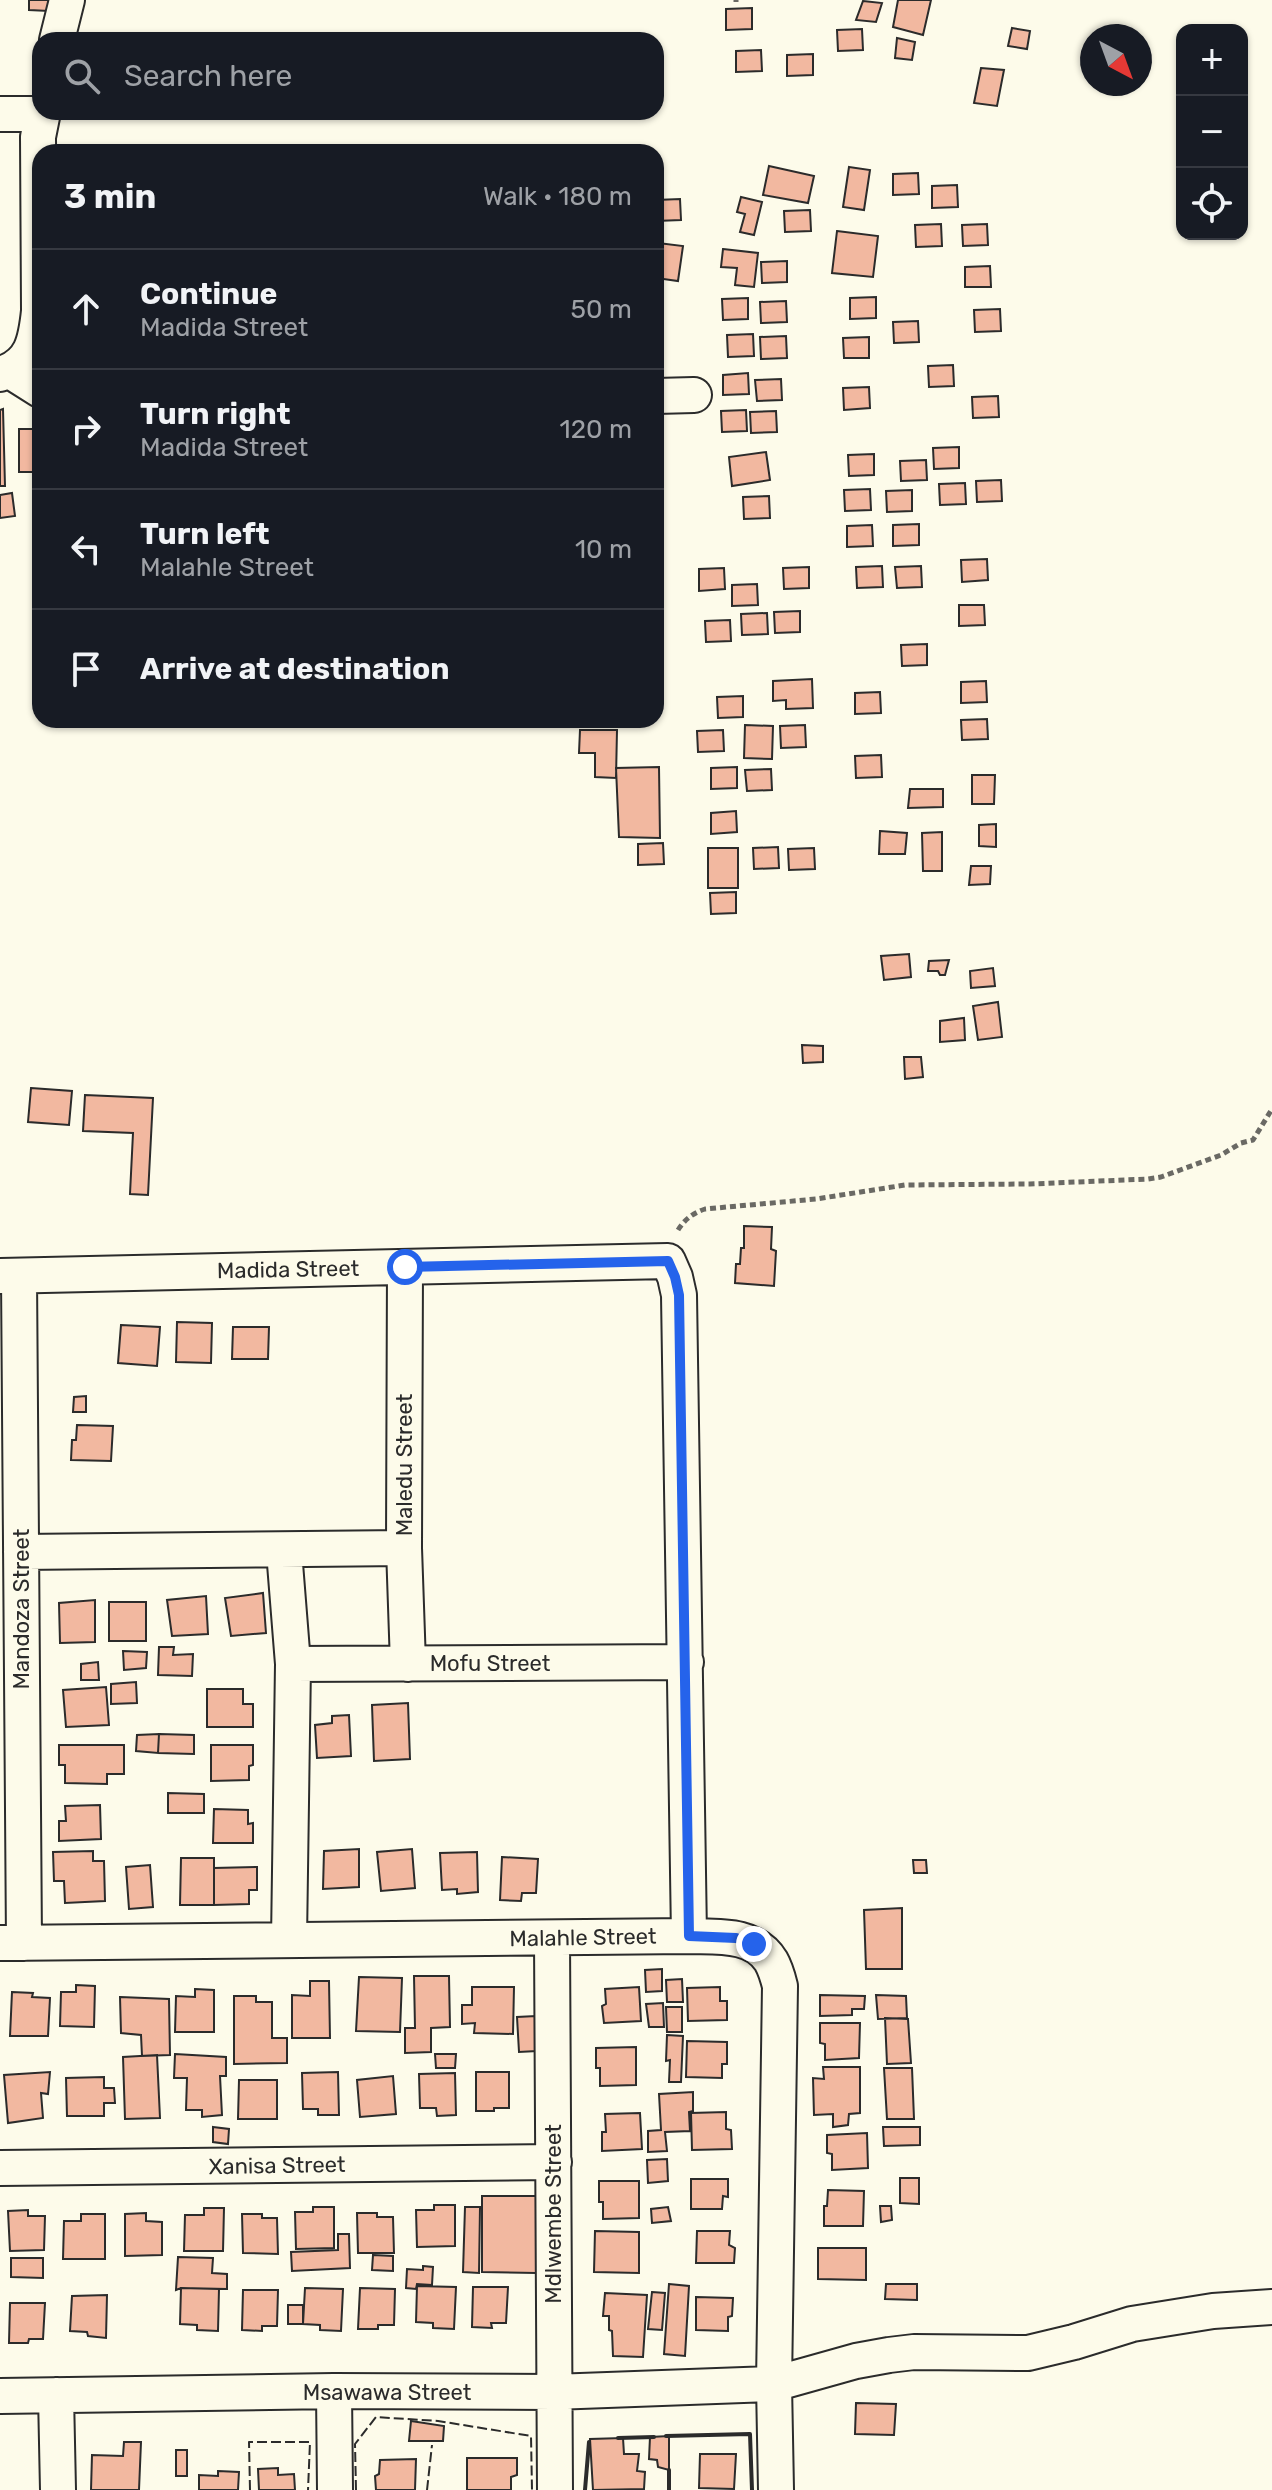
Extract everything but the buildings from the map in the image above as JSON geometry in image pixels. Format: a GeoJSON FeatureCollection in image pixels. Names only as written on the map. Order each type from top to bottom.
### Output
{"type":"FeatureCollection","features":[{"type":"Feature","properties":{"kind":"street"},"geometry":{"type":"LineString","coordinates":[[59,32],[67,0]]}},
{"type":"Feature","properties":{"kind":"street"},"geometry":{"type":"LineString","coordinates":[[0,114],[32,113]]}},
{"type":"Feature","properties":{"kind":"street"},"geometry":{"type":"LineString","coordinates":[[38,144],[41,120]]}},
{"type":"Feature","properties":{"kind":"street"},"geometry":{"type":"LineString","coordinates":[[32,346],[27,358],[5,373],[32,386]]}},
{"type":"Feature","properties":{"kind":"street"},"geometry":{"type":"LineString","coordinates":[[664,396],[694,395]]}},
{"type":"Feature","properties":{"kind":"street"},"geometry":{"type":"LineString","coordinates":[[668,1261],[679,1295],[689,1936]]}},
{"type":"Feature","properties":{"kind":"street","name":"Madida Street"},"geometry":{"type":"LineString","coordinates":[[10,1276],[668,1261]]}},
{"type":"Feature","properties":{"kind":"street","name":"Maledu Street"},"geometry":{"type":"LineString","coordinates":[[405,1267],[404,1548],[408,1664]]}},
{"type":"Feature","properties":{"kind":"street","name":"Mandoza Street"},"geometry":{"type":"LineString","coordinates":[[10,1276],[21,1552],[12,1943]]}},
{"type":"Feature","properties":{"kind":"street"},"geometry":{"type":"LineString","coordinates":[[21,1552],[404,1548]]}},
{"type":"Feature","properties":{"kind":"street"},"geometry":{"type":"LineString","coordinates":[[284,1551],[293,1664],[289,1940]]}},
{"type":"Feature","properties":{"kind":"street","name":"Mofu Street"},"geometry":{"type":"LineString","coordinates":[[293,1664],[686,1662]]}},
{"type":"Feature","properties":{"kind":"street","name":"Malahle Street"},"geometry":{"type":"LineString","coordinates":[[12,1943],[689,1936],[736,1938],[754,1944],[771,1960],[780,1986],[774,2384],[776,2490]]}},
{"type":"Feature","properties":{"kind":"street","name":"Mdlwembe Street"},"geometry":{"type":"LineString","coordinates":[[552,1938],[555,2490]]}},
{"type":"Feature","properties":{"kind":"street","name":"Xanisa Street"},"geometry":{"type":"LineString","coordinates":[[0,2168],[554,2162]]}},
{"type":"Feature","properties":{"kind":"street","name":"Msawawa Street"},"geometry":{"type":"LineString","coordinates":[[0,2396],[334,2391],[553,2392],[774,2384],[889,2355],[914,2352],[1028,2353],[1132,2324],[1213,2311],[1272,2307]]}},
{"type":"Feature","properties":{"kind":"street"},"geometry":{"type":"LineString","coordinates":[[334,2391],[335,2490]]}},
{"type":"Feature","properties":{"kind":"street"},"geometry":{"type":"LineString","coordinates":[[56,2395],[58,2490]]}},
{"type":"Feature","properties":{"kind":"path"},"geometry":{"type":"LineString","coordinates":[[668,1261],[679,1228],[687,1218],[705,1209],[816,1199],[905,1185],[1030,1184],[1161,1177],[1253,1140],[1272,1109]]}},
{"type":"Feature","properties":{"kind":"fence"},"geometry":{"type":"LineString","coordinates":[[356,2490],[355,2444],[376,2417],[438,2421],[531,2436],[532,2490]]}},
{"type":"Feature","properties":{"kind":"fence"},"geometry":{"type":"LineString","coordinates":[[250,2490],[249,2442],[310,2442],[308,2490]]}},
{"type":"Feature","properties":{"kind":"fence"},"geometry":{"type":"LineString","coordinates":[[427,2490],[432,2445]]}},
{"type":"Feature","properties":{"kind":"wall"},"geometry":{"type":"LineString","coordinates":[[666,2436],[750,2434],[752,2490]]}},
{"type":"Feature","properties":{"kind":"wall"},"geometry":{"type":"LineString","coordinates":[[618,2438],[654,2437]]}},
{"type":"Feature","properties":{"kind":"wall"},"geometry":{"type":"LineString","coordinates":[[585,2490],[589,2442]]}},
{"type":"Feature","properties":{"kind":"wall"},"geometry":{"type":"LineString","coordinates":[[669,2470],[669,2490]]}},
{"type":"Feature","properties":{"kind":"route"},"geometry":{"type":"LineString","coordinates":[[405,1267],[668,1261],[679,1295],[689,1936],[736,1938],[754,1944]]}}]}
